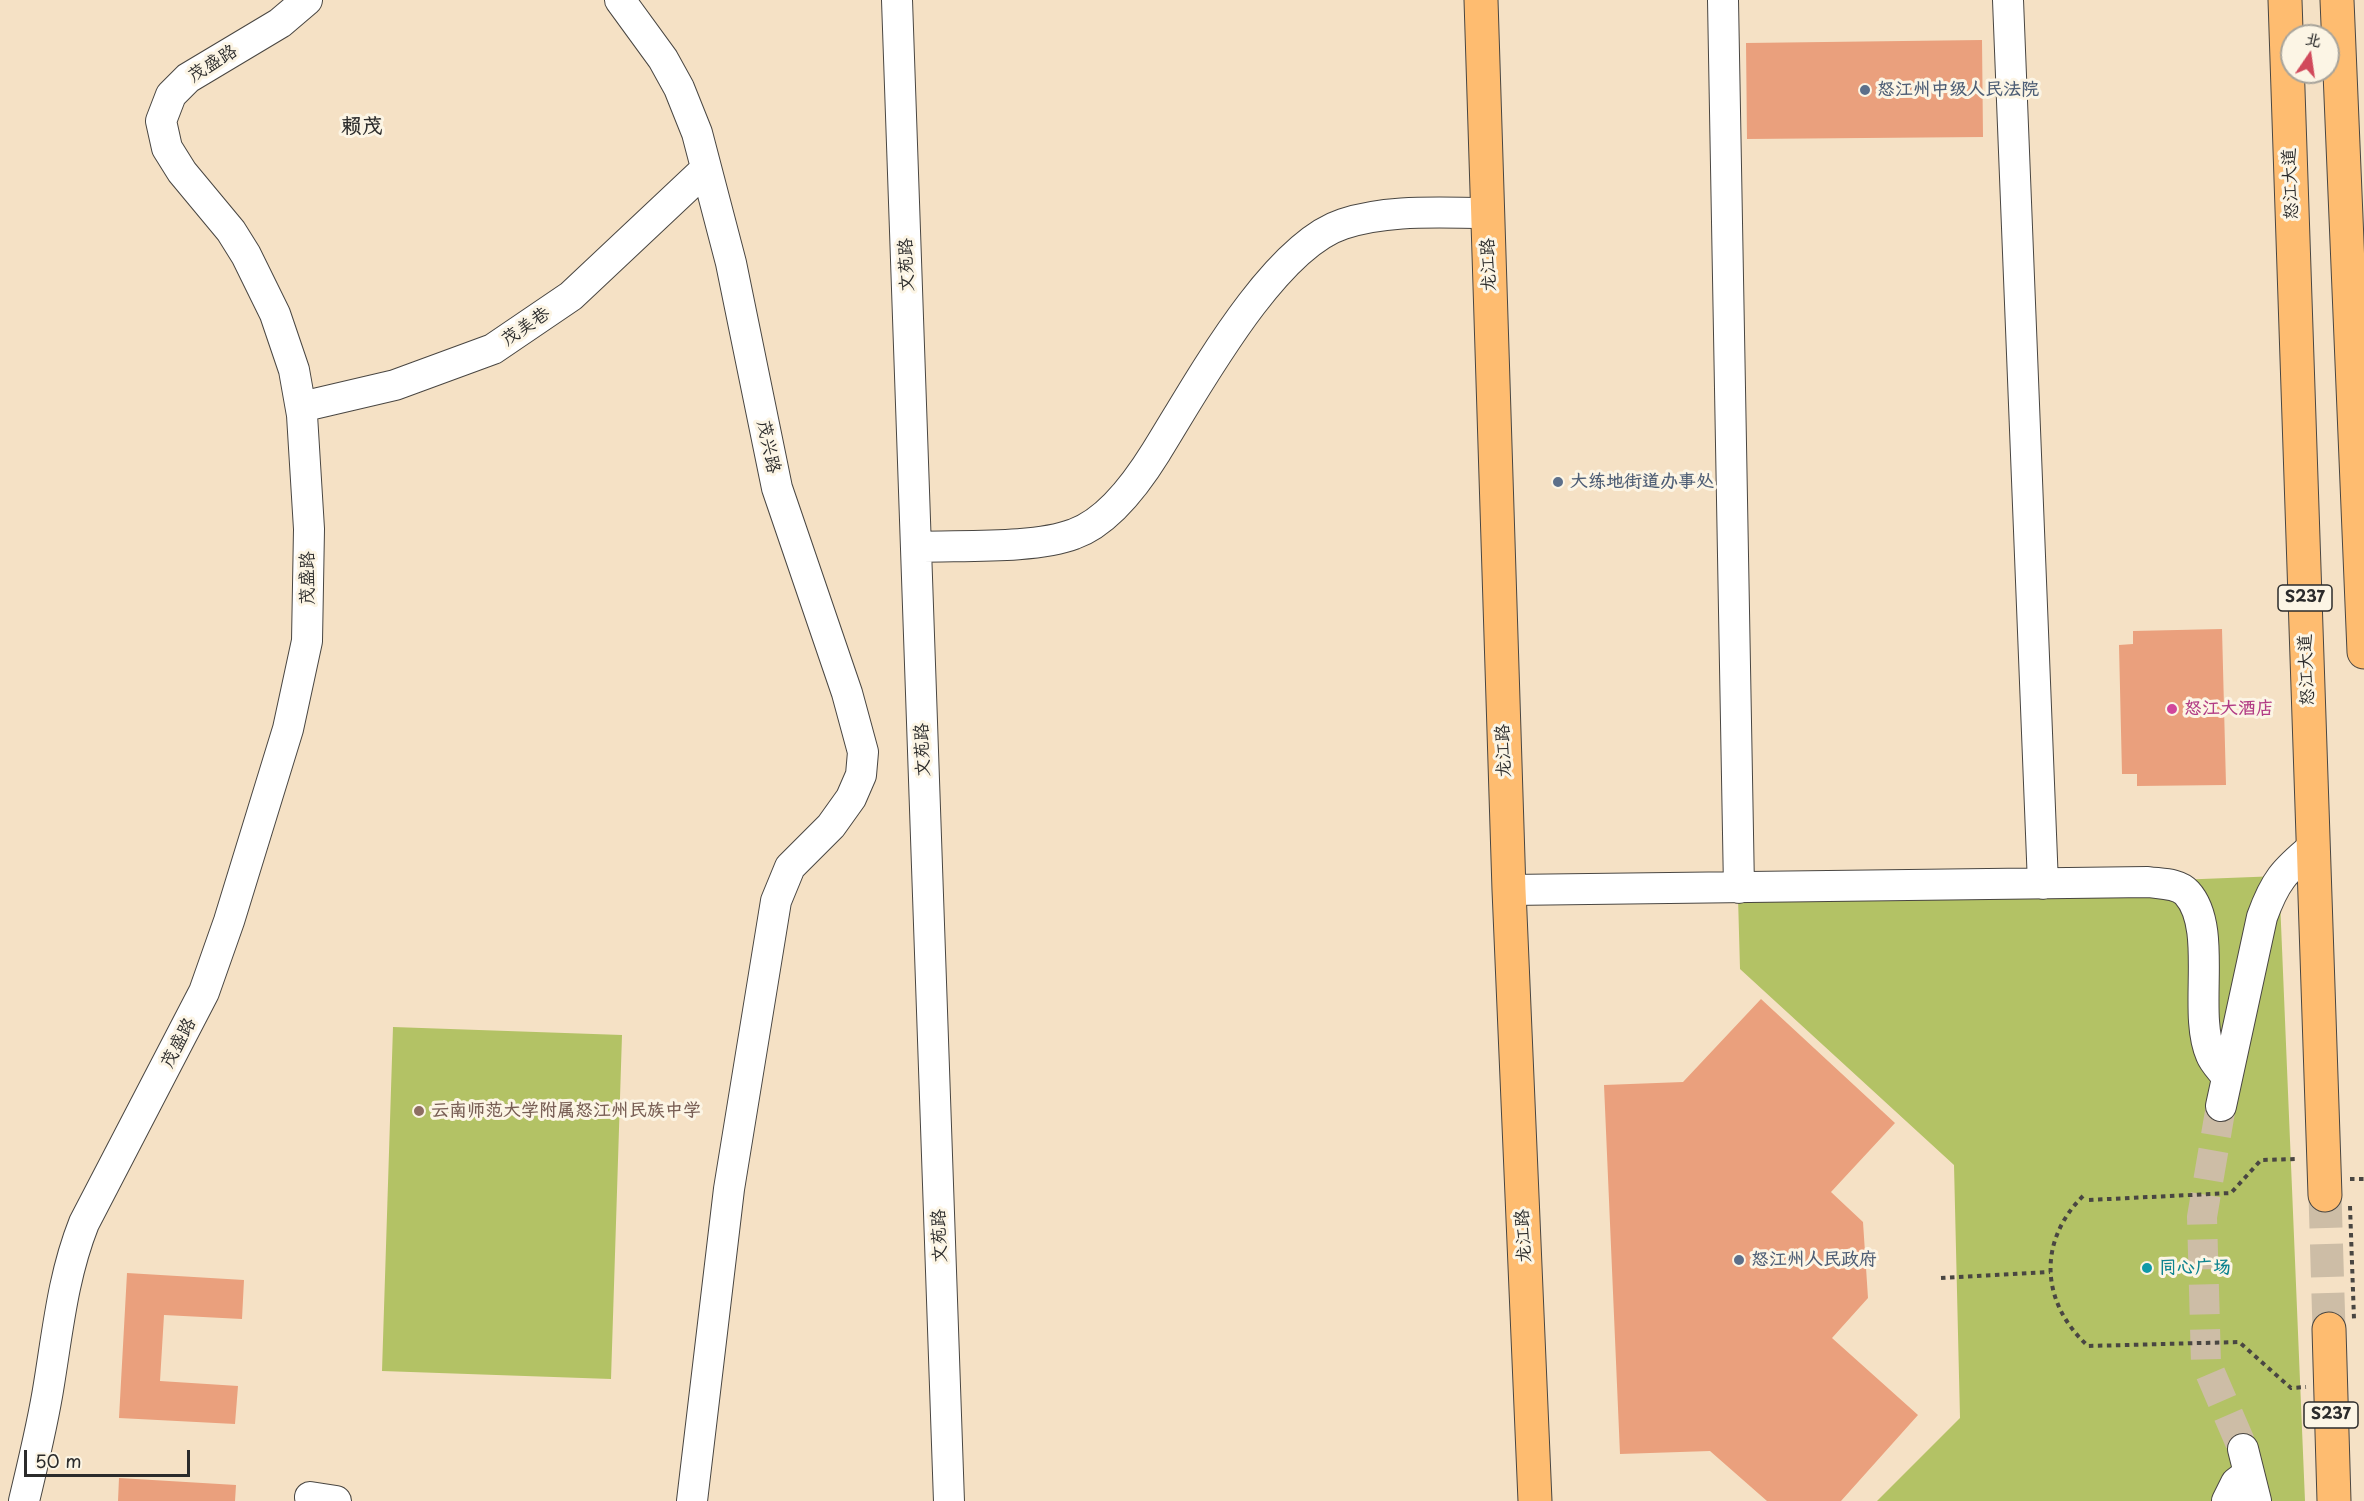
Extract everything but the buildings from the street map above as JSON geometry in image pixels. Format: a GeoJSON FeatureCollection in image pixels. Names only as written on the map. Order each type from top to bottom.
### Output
{"type":"FeatureCollection","features":[{"type":"Feature","properties":{"kind":"main road","name":"龙江路"},"geometry":{"type":"LineString","coordinates":[[1480,0],[1509,890],[1535,1501]]}},
{"type":"Feature","properties":{"kind":"main road","name":"怒江大道"},"geometry":{"type":"LineString","coordinates":[[2285,0],[2323,1158],[2337,1187]]}},
{"type":"Feature","properties":{"kind":"main road"},"geometry":{"type":"LineString","coordinates":[[2337,0],[2364,636]]}},
{"type":"Feature","properties":{"kind":"main road","name":"S237"},"geometry":{"type":"LineString","coordinates":[[2329,1329],[2334,1501]]}},
{"type":"Feature","properties":{"kind":"street","name":"茂盛路"},"geometry":{"type":"LineString","coordinates":[[24,1501],[49,1387],[62,1295],[73,1249],[84,1223],[199,1005],[229,921],[288,729],[304,664],[309,609],[309,529],[301,407],[286,343],[261,282],[231,231],[183,172],[167,148],[161,121],[171,95],[188,78],[280,23],[307,0]]}},
{"type":"Feature","properties":{"kind":"street","name":"茂兴路"},"geometry":{"type":"LineString","coordinates":[[620,0],[658,51],[679,88],[697,133],[731,263],[777,488],[847,693],[863,752],[861,775],[851,798],[831,826],[798,857],[782,881],[776,901],[729,1189],[692,1501]]}},
{"type":"Feature","properties":{"kind":"street","name":"文苑路"},"geometry":{"type":"LineString","coordinates":[[897,0],[950,1501]]}},
{"type":"Feature","properties":{"kind":"street"},"geometry":{"type":"LineString","coordinates":[[1723,0],[1739,888]]}},
{"type":"Feature","properties":{"kind":"street"},"geometry":{"type":"LineString","coordinates":[[2008,0],[2043,884]]}},
{"type":"Feature","properties":{"kind":"street","name":"茂美巷"},"geometry":{"type":"LineString","coordinates":[[301,407],[395,385],[493,349],[571,296],[706,169]]}},
{"type":"Feature","properties":{"kind":"street"},"geometry":{"type":"LineString","coordinates":[[916,547],[1050,541],[1076,534],[1104,515],[1145,469],[1232,332],[1283,266],[1308,242],[1342,224],[1385,214],[1487,213]]}},
{"type":"Feature","properties":{"kind":"street"},"geometry":{"type":"LineString","coordinates":[[2221,1106],[2255,946],[2272,889],[2288,868],[2313,847]]}},
{"type":"Feature","properties":{"kind":"street"},"geometry":{"type":"LineString","coordinates":[[1509,890],[2148,882],[2170,885],[2186,892],[2196,907],[2202,928],[2205,1032],[2211,1056],[2227,1077]]}},
{"type":"Feature","properties":{"kind":"street"},"geometry":{"type":"LineString","coordinates":[[2227,1501],[2246,1461],[2256,1501]]}},
{"type":"Feature","properties":{"kind":"path"},"geometry":{"type":"LineString","coordinates":[[2089,1200],[2231,1193],[2261,1160],[2323,1158]]}},
{"type":"Feature","properties":{"kind":"path"},"geometry":{"type":"LineString","coordinates":[[2337,1187],[2364,1179]]}},
{"type":"Feature","properties":{"kind":"path"},"geometry":{"type":"LineString","coordinates":[[2083,1196],[2070,1210],[2058,1231],[2051,1254],[2050,1272],[2051,1286],[2062,1315],[2088,1346],[2239,1342],[2291,1388]]}},
{"type":"Feature","properties":{"kind":"path"},"geometry":{"type":"LineString","coordinates":[[2350,1226],[2353,1283]]}},
{"type":"Feature","properties":{"kind":"path"},"geometry":{"type":"LineString","coordinates":[[1941,1278],[2050,1272]]}},
{"type":"Feature","properties":{"kind":"green space"},"geometry":{"type":"Polygon","coordinates":[[[2279,876],[2305,1501],[1877,1501],[1960,1418],[1954,1165],[1740,969],[1738,897],[2279,876]]]}},
{"type":"Feature","properties":{"kind":"green space"},"geometry":{"type":"Polygon","coordinates":[[[393,1027],[622,1035],[611,1379],[382,1371],[393,1027]]]}},
{"type":"Feature","properties":{"kind":"tunnel"},"geometry":{"type":"LineString","coordinates":[[2221,1106],[2202,1217],[2206,1363],[2243,1449]]}},
{"type":"Feature","properties":{"kind":"tunnel"},"geometry":{"type":"LineString","coordinates":[[2325,1195],[2329,1329]]}},
{"type":"Feature","properties":{"kind":"place","name":"怒江州中级人民法院"},"geometry":{"type":"Point","coordinates":[1865,90]}},
{"type":"Feature","properties":{"kind":"place","name":"大练地街道办事处"},"geometry":{"type":"Point","coordinates":[1558,482]}},
{"type":"Feature","properties":{"kind":"place","name":"怒江大酒店"},"geometry":{"type":"Point","coordinates":[2172,709]}},
{"type":"Feature","properties":{"kind":"place","name":"云南师范大学附属怒江州民族中学"},"geometry":{"type":"Point","coordinates":[419,1111]}},
{"type":"Feature","properties":{"kind":"place","name":"怒江州人民政府"},"geometry":{"type":"Point","coordinates":[1739,1260]}},
{"type":"Feature","properties":{"kind":"place","name":"同心广场"},"geometry":{"type":"Point","coordinates":[2147,1268]}},
{"type":"Feature","properties":{"kind":"district","name":"赖茂"},"geometry":{"type":"Point","coordinates":[362,127]}}]}
